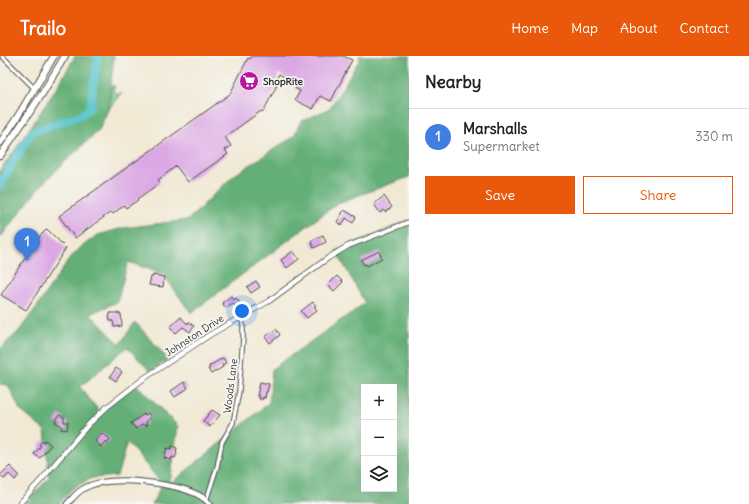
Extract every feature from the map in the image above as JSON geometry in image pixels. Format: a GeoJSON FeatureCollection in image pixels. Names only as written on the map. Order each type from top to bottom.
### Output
{"type":"FeatureCollection","features":[{"type":"Feature","properties":{"kind":"highway"},"geometry":{"type":"LineString","coordinates":[[0,143],[35,89],[54,56]]}},
{"type":"Feature","properties":{"kind":"highway"},"geometry":{"type":"LineString","coordinates":[[0,156],[42,94],[64,56]]}},
{"type":"Feature","properties":{"kind":"main road"},"geometry":{"type":"LineString","coordinates":[[67,504],[83,489],[105,482],[121,481],[133,481],[177,487],[199,496],[208,502]]}},
{"type":"Feature","properties":{"kind":"street"},"geometry":{"type":"LineString","coordinates":[[2,56],[35,89]]}},
{"type":"Feature","properties":{"kind":"street","name":"Johnston Drive"},"geometry":{"type":"LineString","coordinates":[[19,504],[81,433],[107,408],[143,379],[211,334],[269,301],[328,258],[348,246],[409,222]]}},
{"type":"Feature","properties":{"kind":"street","name":"Woods Lane"},"geometry":{"type":"LineString","coordinates":[[208,502],[222,442],[233,423],[239,390],[243,337],[242,317]]}},
{"type":"Feature","properties":{"kind":"green space"},"geometry":{"type":"Polygon","coordinates":[[[75,56],[114,56],[108,110],[98,131],[39,188],[0,238],[0,170],[58,86],[75,56]]]}},
{"type":"Feature","properties":{"kind":"green space"},"geometry":{"type":"Polygon","coordinates":[[[359,56],[409,56],[409,177],[338,203],[191,313],[163,274],[128,262],[117,302],[90,314],[120,344],[135,322],[168,359],[151,372],[127,347],[80,387],[100,412],[135,383],[178,426],[170,484],[269,403],[272,369],[365,303],[336,251],[409,220],[409,504],[152,504],[162,484],[127,442],[117,476],[92,478],[73,488],[59,504],[24,504],[49,478],[45,431],[20,410],[8,385],[0,384],[0,349],[19,331],[70,258],[81,247],[98,235],[123,228],[188,220],[233,176],[294,136],[300,122],[330,108],[360,59],[359,56]]]}},
{"type":"Feature","properties":{"kind":"green space"},"geometry":{"type":"Polygon","coordinates":[[[111,86],[115,86],[113,90],[118,95],[121,93],[109,110],[111,86]]]}},
{"type":"Feature","properties":{"kind":"building"},"geometry":{"type":"Polygon","coordinates":[[[252,56],[343,56],[352,60],[331,101],[320,96],[313,109],[295,100],[300,91],[295,88],[298,84],[279,74],[274,84],[277,85],[263,112],[261,111],[225,137],[231,146],[225,150],[228,154],[188,182],[176,166],[158,180],[160,183],[137,199],[138,200],[126,208],[124,205],[113,214],[111,212],[75,238],[59,216],[230,94],[248,58],[250,59],[252,56]]]}},
{"type":"Feature","properties":{"kind":"building"},"geometry":{"type":"Polygon","coordinates":[[[384,196],[392,207],[385,212],[384,210],[380,213],[374,204],[384,196]]]}},
{"type":"Feature","properties":{"kind":"building"},"geometry":{"type":"Polygon","coordinates":[[[344,210],[356,217],[353,223],[346,218],[342,225],[337,222],[344,210]]]}},
{"type":"Feature","properties":{"kind":"building"},"geometry":{"type":"Polygon","coordinates":[[[47,229],[66,248],[26,310],[1,295],[38,238],[47,229]]]}},
{"type":"Feature","properties":{"kind":"building"},"geometry":{"type":"Polygon","coordinates":[[[323,235],[326,242],[314,248],[311,241],[323,235]]]}},
{"type":"Feature","properties":{"kind":"building"},"geometry":{"type":"Polygon","coordinates":[[[293,251],[299,259],[287,268],[281,260],[293,251]]]}},
{"type":"Feature","properties":{"kind":"building"},"geometry":{"type":"Polygon","coordinates":[[[379,251],[382,258],[367,266],[366,264],[364,265],[361,260],[379,251]]]}},
{"type":"Feature","properties":{"kind":"building"},"geometry":{"type":"Polygon","coordinates":[[[153,275],[164,277],[163,287],[149,285],[153,275]]]}},
{"type":"Feature","properties":{"kind":"building"},"geometry":{"type":"Polygon","coordinates":[[[337,276],[343,282],[334,291],[328,285],[337,276]]]}},
{"type":"Feature","properties":{"kind":"building"},"geometry":{"type":"Polygon","coordinates":[[[256,281],[260,287],[251,293],[247,287],[256,281]]]}},
{"type":"Feature","properties":{"kind":"building"},"geometry":{"type":"Polygon","coordinates":[[[231,296],[234,300],[236,298],[240,303],[235,306],[233,303],[226,308],[222,303],[231,296]]]}},
{"type":"Feature","properties":{"kind":"building"},"geometry":{"type":"Polygon","coordinates":[[[313,302],[316,306],[314,307],[317,310],[307,318],[301,311],[313,302]]]}},
{"type":"Feature","properties":{"kind":"building"},"geometry":{"type":"Polygon","coordinates":[[[110,313],[121,314],[122,326],[114,327],[113,321],[110,321],[110,313]]]}},
{"type":"Feature","properties":{"kind":"building"},"geometry":{"type":"Polygon","coordinates":[[[181,317],[187,324],[188,322],[194,326],[190,332],[183,327],[176,333],[170,327],[181,317]]]}},
{"type":"Feature","properties":{"kind":"building"},"geometry":{"type":"Polygon","coordinates":[[[276,329],[280,335],[270,343],[265,337],[276,329]]]}},
{"type":"Feature","properties":{"kind":"building"},"geometry":{"type":"Polygon","coordinates":[[[223,358],[226,363],[222,365],[223,367],[211,374],[208,369],[210,368],[209,366],[223,358]]]}},
{"type":"Feature","properties":{"kind":"building"},"geometry":{"type":"Polygon","coordinates":[[[116,368],[122,372],[116,381],[110,377],[116,368]]]}},
{"type":"Feature","properties":{"kind":"building"},"geometry":{"type":"Polygon","coordinates":[[[184,382],[188,388],[175,397],[171,391],[184,382]]]}},
{"type":"Feature","properties":{"kind":"building"},"geometry":{"type":"Polygon","coordinates":[[[260,382],[269,384],[265,398],[263,397],[263,399],[259,399],[259,396],[257,396],[260,382]]]}},
{"type":"Feature","properties":{"kind":"building"},"geometry":{"type":"Polygon","coordinates":[[[212,410],[220,415],[210,427],[203,421],[212,410]]]}},
{"type":"Feature","properties":{"kind":"building"},"geometry":{"type":"Polygon","coordinates":[[[148,413],[151,417],[146,422],[147,424],[145,426],[143,424],[136,429],[131,423],[148,413]]]}},
{"type":"Feature","properties":{"kind":"building"},"geometry":{"type":"Polygon","coordinates":[[[59,415],[64,417],[64,422],[68,422],[67,430],[61,429],[62,426],[55,422],[59,415]]]}},
{"type":"Feature","properties":{"kind":"building"},"geometry":{"type":"Polygon","coordinates":[[[102,433],[110,439],[107,443],[105,441],[101,447],[95,441],[102,433]]]}},
{"type":"Feature","properties":{"kind":"building"},"geometry":{"type":"Polygon","coordinates":[[[45,440],[51,445],[40,458],[34,454],[41,446],[39,445],[42,441],[43,443],[45,440]]]}},
{"type":"Feature","properties":{"kind":"building"},"geometry":{"type":"Polygon","coordinates":[[[172,446],[177,448],[175,458],[172,457],[171,460],[164,458],[167,448],[171,449],[172,446]]]}},
{"type":"Feature","properties":{"kind":"building"},"geometry":{"type":"Polygon","coordinates":[[[10,466],[19,475],[15,480],[9,474],[4,479],[0,475],[10,466]]]}},
{"type":"Feature","properties":{"kind":"waterway"},"geometry":{"type":"LineString","coordinates":[[0,186],[32,132],[83,114],[90,107],[98,56]]}},
{"type":"Feature","properties":{"kind":"place","name":"ShopRite"},"geometry":{"type":"Point","coordinates":[249,81]}},
{"type":"Feature","properties":{"kind":"place","name":"Marshalls"},"geometry":{"type":"Point","coordinates":[27,261]}}]}
